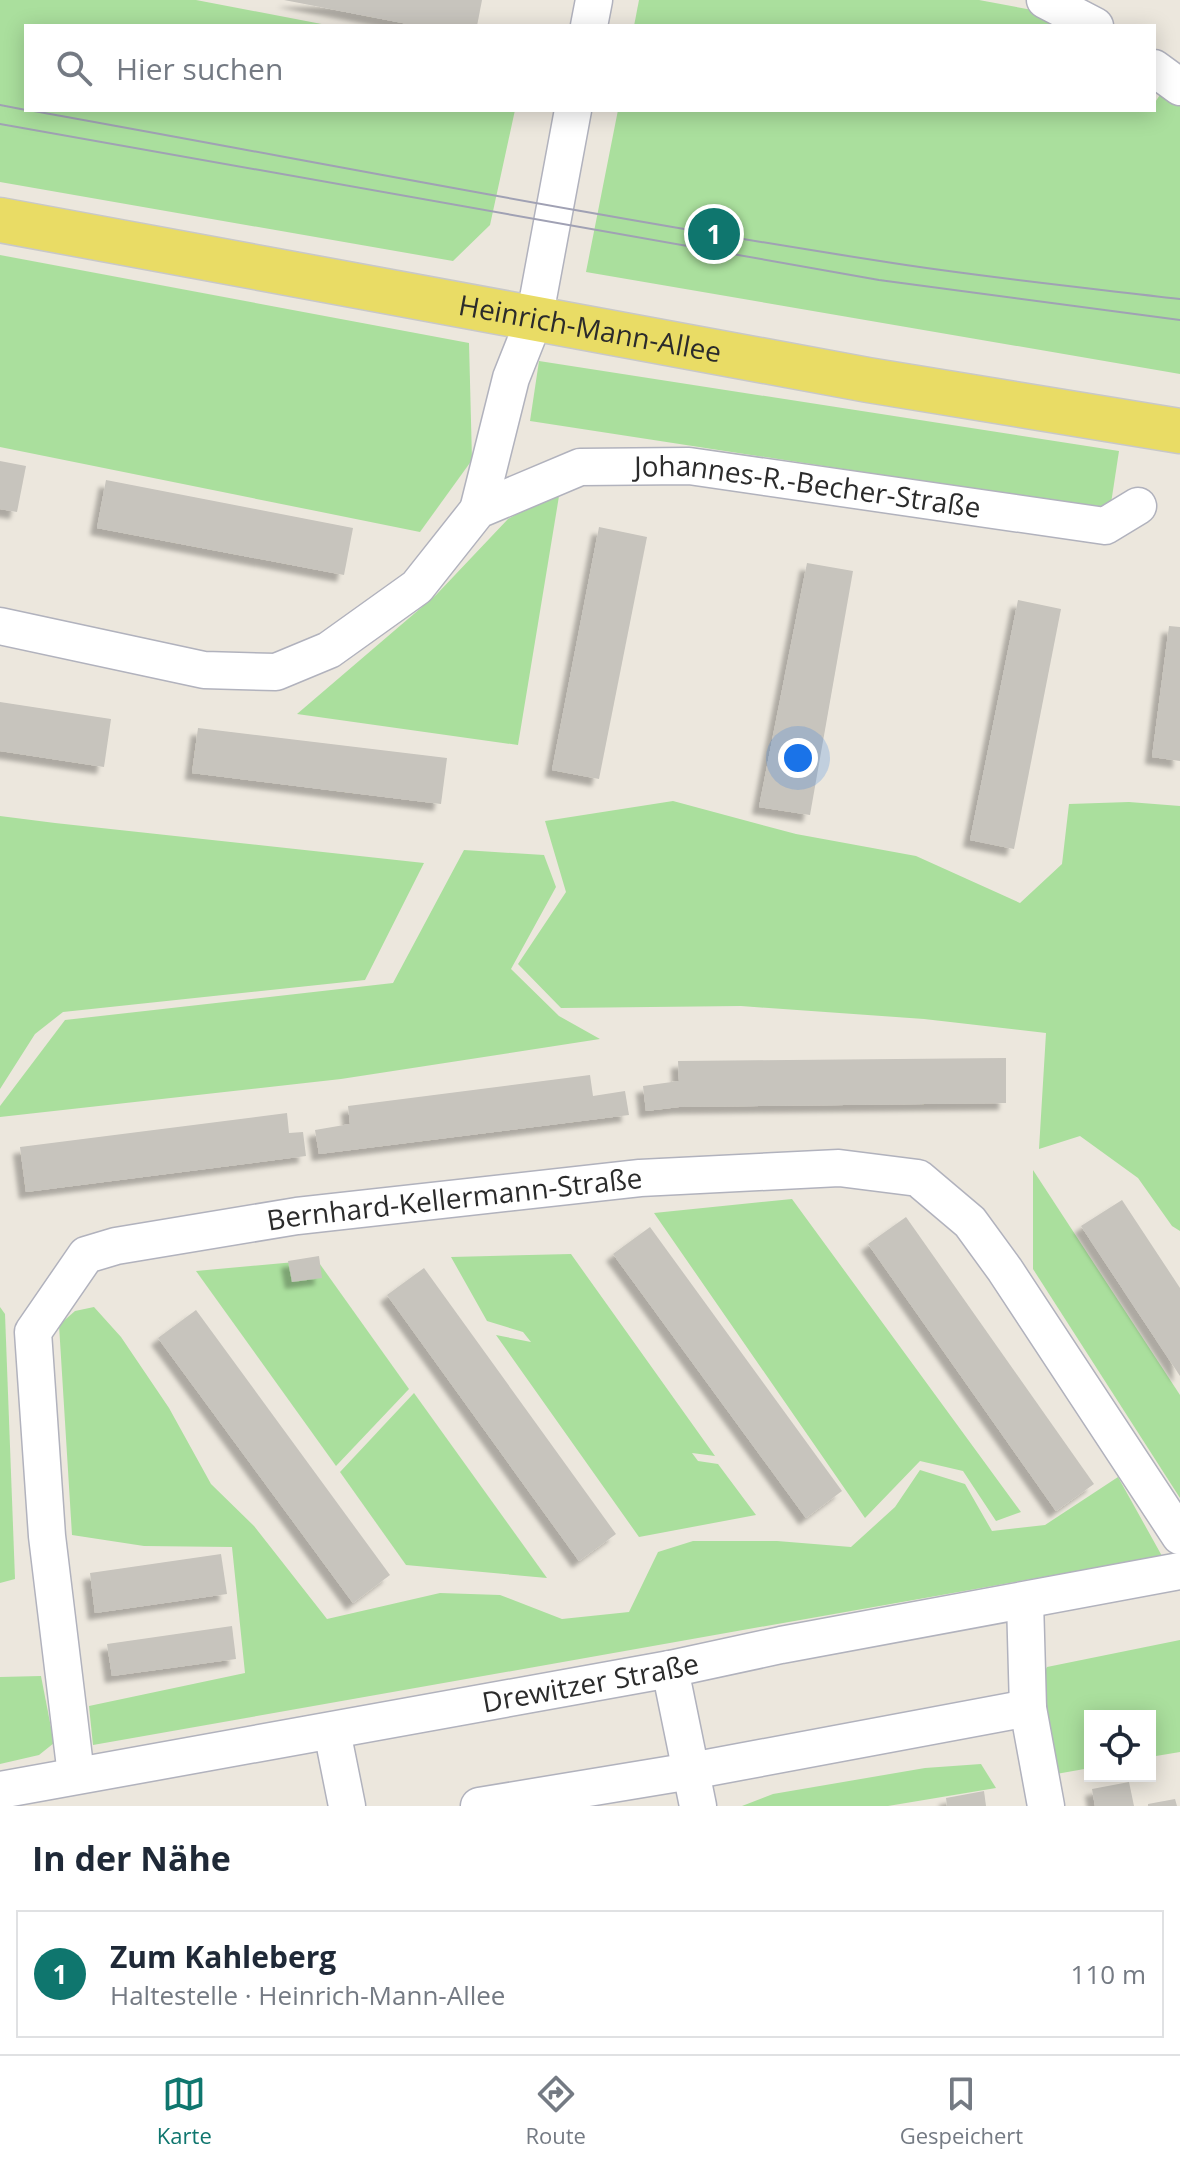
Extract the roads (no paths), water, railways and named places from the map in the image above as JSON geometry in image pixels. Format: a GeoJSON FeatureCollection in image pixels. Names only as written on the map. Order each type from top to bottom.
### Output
{"type":"FeatureCollection","features":[{"type":"Feature","properties":{"kind":"main road","name":"Heinrich-Mann-Allee"},"geometry":{"type":"LineString","coordinates":[[0,220],[868,380],[1180,431]]}},
{"type":"Feature","properties":{"kind":"street"},"geometry":{"type":"LineString","coordinates":[[589,24],[594,0]]}},
{"type":"Feature","properties":{"kind":"street"},"geometry":{"type":"LineString","coordinates":[[1045,0],[1091,24]]}},
{"type":"Feature","properties":{"kind":"street"},"geometry":{"type":"LineString","coordinates":[[1156,69],[1180,87]]}},
{"type":"Feature","properties":{"kind":"street","name":"Johannes-R.-Becher-Straße"},"geometry":{"type":"LineString","coordinates":[[0,626],[204,670],[276,672],[329,650],[417,587],[478,510],[511,378],[534,320],[573,112]]}},
{"type":"Feature","properties":{"kind":"street","name":"Johannes-R.-Becher-Straße"},"geometry":{"type":"LineString","coordinates":[[478,510],[580,467],[689,466],[1105,526],[1138,506]]}},
{"type":"Feature","properties":{"kind":"street","name":"Bernhard-Kellermann-Straße"},"geometry":{"type":"LineString","coordinates":[[76,1775],[47,1536],[33,1332],[86,1255],[116,1246],[297,1216],[640,1178],[839,1168],[918,1178],[970,1222],[1014,1283],[1180,1536]]}},
{"type":"Feature","properties":{"kind":"street","name":"Drewitzer Straße"},"geometry":{"type":"LineString","coordinates":[[0,1790],[670,1669],[796,1642],[1180,1571]]}},
{"type":"Feature","properties":{"kind":"street"},"geometry":{"type":"LineString","coordinates":[[1025,1601],[1028,1708],[1046,1806]]}},
{"type":"Feature","properties":{"kind":"street"},"geometry":{"type":"LineString","coordinates":[[670,1669],[698,1806]]}},
{"type":"Feature","properties":{"kind":"street"},"geometry":{"type":"LineString","coordinates":[[479,1806],[691,1771],[1028,1708]]}},
{"type":"Feature","properties":{"kind":"street"},"geometry":{"type":"LineString","coordinates":[[332,1731],[347,1806]]}},
{"type":"Feature","properties":{"kind":"tram line"},"geometry":{"type":"LineString","coordinates":[[0,105],[24,110]]}},
{"type":"Feature","properties":{"kind":"tram line"},"geometry":{"type":"LineString","coordinates":[[39,112],[773,244],[955,272],[1180,299]]}},
{"type":"Feature","properties":{"kind":"tram line"},"geometry":{"type":"LineString","coordinates":[[0,124],[879,280],[1180,320]]}},
{"type":"Feature","properties":{"kind":"place","name":"Zum Kahleberg"},"geometry":{"type":"Point","coordinates":[714,234]}}]}
